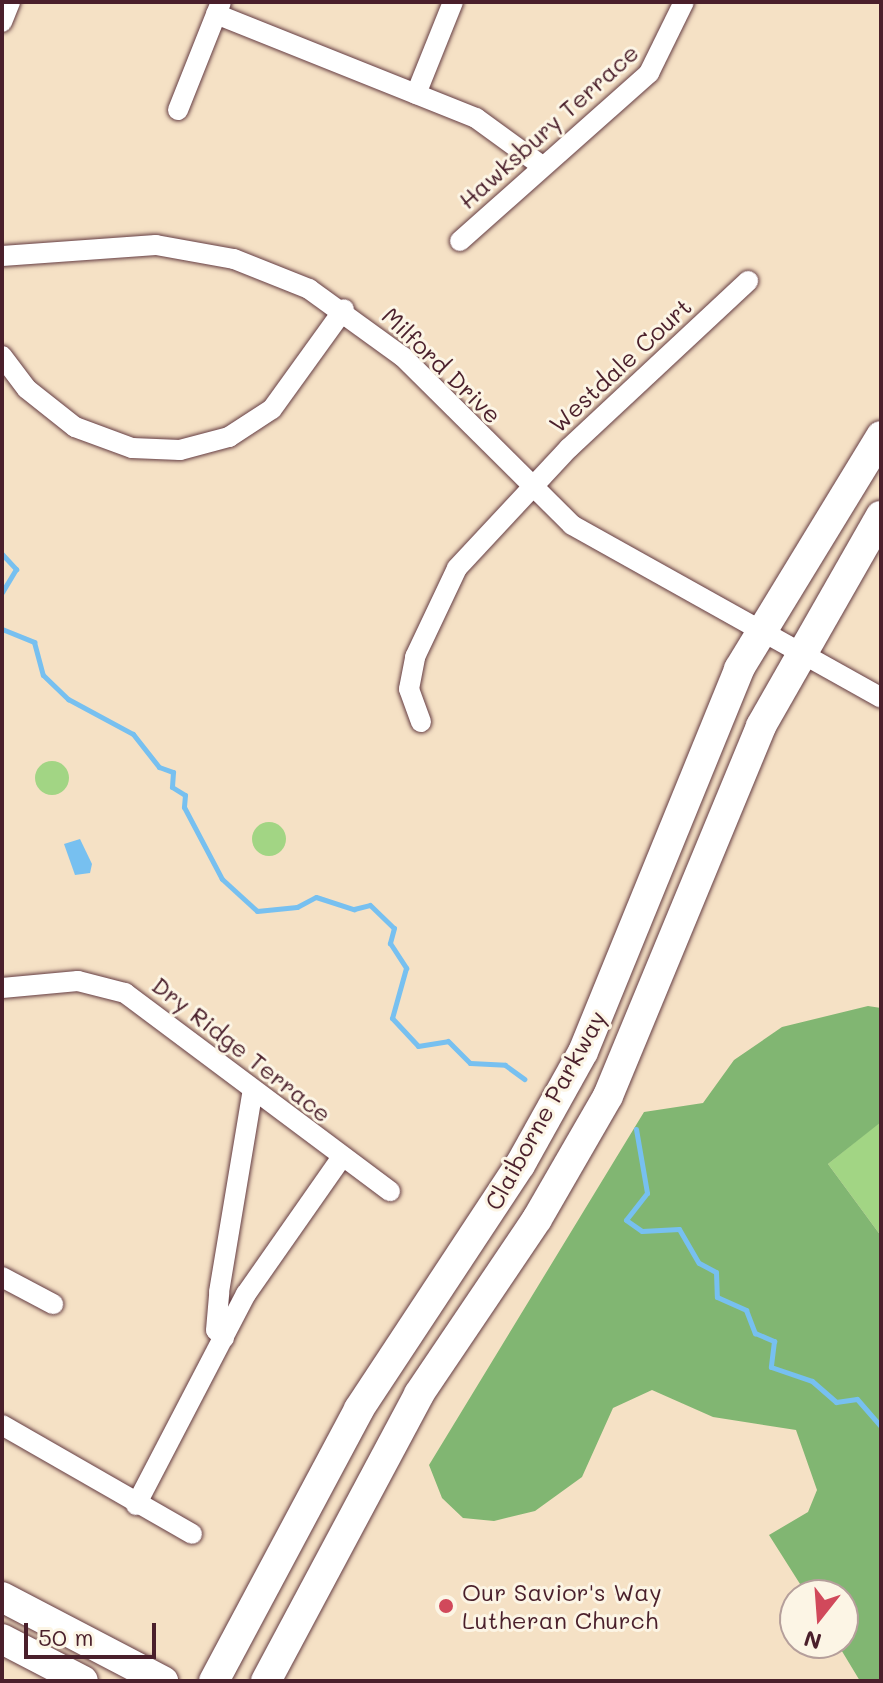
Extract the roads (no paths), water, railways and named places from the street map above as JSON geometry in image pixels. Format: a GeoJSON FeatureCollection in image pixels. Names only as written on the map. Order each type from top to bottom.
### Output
{"type":"FeatureCollection","features":[{"type":"Feature","properties":{"kind":"main road","name":"Claiborne Parkway"},"geometry":{"type":"LineString","coordinates":[[214,1681],[359,1409],[520,1165],[583,1052],[711,728],[758,632],[881,436]]}},
{"type":"Feature","properties":{"kind":"main road","name":"Claiborne Parkway"},"geometry":{"type":"LineString","coordinates":[[266,1681],[400,1427],[557,1187],[622,1070],[738,778],[798,654],[881,516]]}},
{"type":"Feature","properties":{"kind":"main road"},"geometry":{"type":"LineString","coordinates":[[2,1597],[163,1681]]}},
{"type":"Feature","properties":{"kind":"main road"},"geometry":{"type":"LineString","coordinates":[[2,1639],[83,1681]]}},
{"type":"Feature","properties":{"kind":"street"},"geometry":{"type":"LineString","coordinates":[[2,22],[10,2]]}},
{"type":"Feature","properties":{"kind":"street"},"geometry":{"type":"LineString","coordinates":[[416,94],[453,2]]}},
{"type":"Feature","properties":{"kind":"street","name":"Hawksbury Terrace"},"geometry":{"type":"LineString","coordinates":[[460,241],[649,73],[684,2]]}},
{"type":"Feature","properties":{"kind":"street"},"geometry":{"type":"LineString","coordinates":[[178,110],[219,8],[497,129],[542,166]]}},
{"type":"Feature","properties":{"kind":"street","name":"Milford Drive"},"geometry":{"type":"LineString","coordinates":[[2,256],[116,244],[196,251],[272,272],[344,309],[403,357],[529,489],[605,546],[881,698]]}},
{"type":"Feature","properties":{"kind":"street","name":"Westdale Court"},"geometry":{"type":"LineString","coordinates":[[421,722],[409,689],[424,627],[457,568],[529,489],[748,281]]}},
{"type":"Feature","properties":{"kind":"street"},"geometry":{"type":"LineString","coordinates":[[2,356],[27,389],[75,427],[132,448],[180,450],[229,437],[272,409],[344,309]]}},
{"type":"Feature","properties":{"kind":"street","name":"Dry Ridge Terrace"},"geometry":{"type":"LineString","coordinates":[[2,988],[78,981],[125,993],[252,1094],[390,1191]]}},
{"type":"Feature","properties":{"kind":"street"},"geometry":{"type":"LineString","coordinates":[[224,1338],[216,1330],[219,1292],[252,1094]]}},
{"type":"Feature","properties":{"kind":"street"},"geometry":{"type":"LineString","coordinates":[[136,1505],[224,1338],[342,1157]]}},
{"type":"Feature","properties":{"kind":"street"},"geometry":{"type":"LineString","coordinates":[[2,1277],[53,1304]]}},
{"type":"Feature","properties":{"kind":"street"},"geometry":{"type":"LineString","coordinates":[[2,1425],[136,1505],[192,1534]]}},
{"type":"Feature","properties":{"kind":"water"},"geometry":{"type":"Polygon","coordinates":[[[80,839],[92,864],[90,873],[75,875],[64,844],[80,839]]]}},
{"type":"Feature","properties":{"kind":"waterway"},"geometry":{"type":"LineString","coordinates":[[2,554],[16,569],[2,592]]}},
{"type":"Feature","properties":{"kind":"waterway"},"geometry":{"type":"LineString","coordinates":[[2,629],[34,642],[43,675],[68,699],[133,734],[159,767],[173,772],[172,787],[185,795],[184,807],[222,879],[257,911],[297,907],[316,897],[354,909],[370,905],[394,928],[390,943],[406,968],[392,1018],[418,1046],[448,1041],[470,1063],[505,1065],[524,1079]]}},
{"type":"Feature","properties":{"kind":"waterway"},"geometry":{"type":"LineString","coordinates":[[636,1129],[647,1193],[626,1220],[642,1231],[679,1229],[699,1263],[716,1272],[717,1297],[746,1310],[755,1333],[774,1341],[771,1367],[812,1381],[836,1402],[857,1399],[881,1427]]}},
{"type":"Feature","properties":{"kind":"place","name":"Our Savior's Way Lutheran Church"},"geometry":{"type":"Point","coordinates":[446,1606]}}]}
